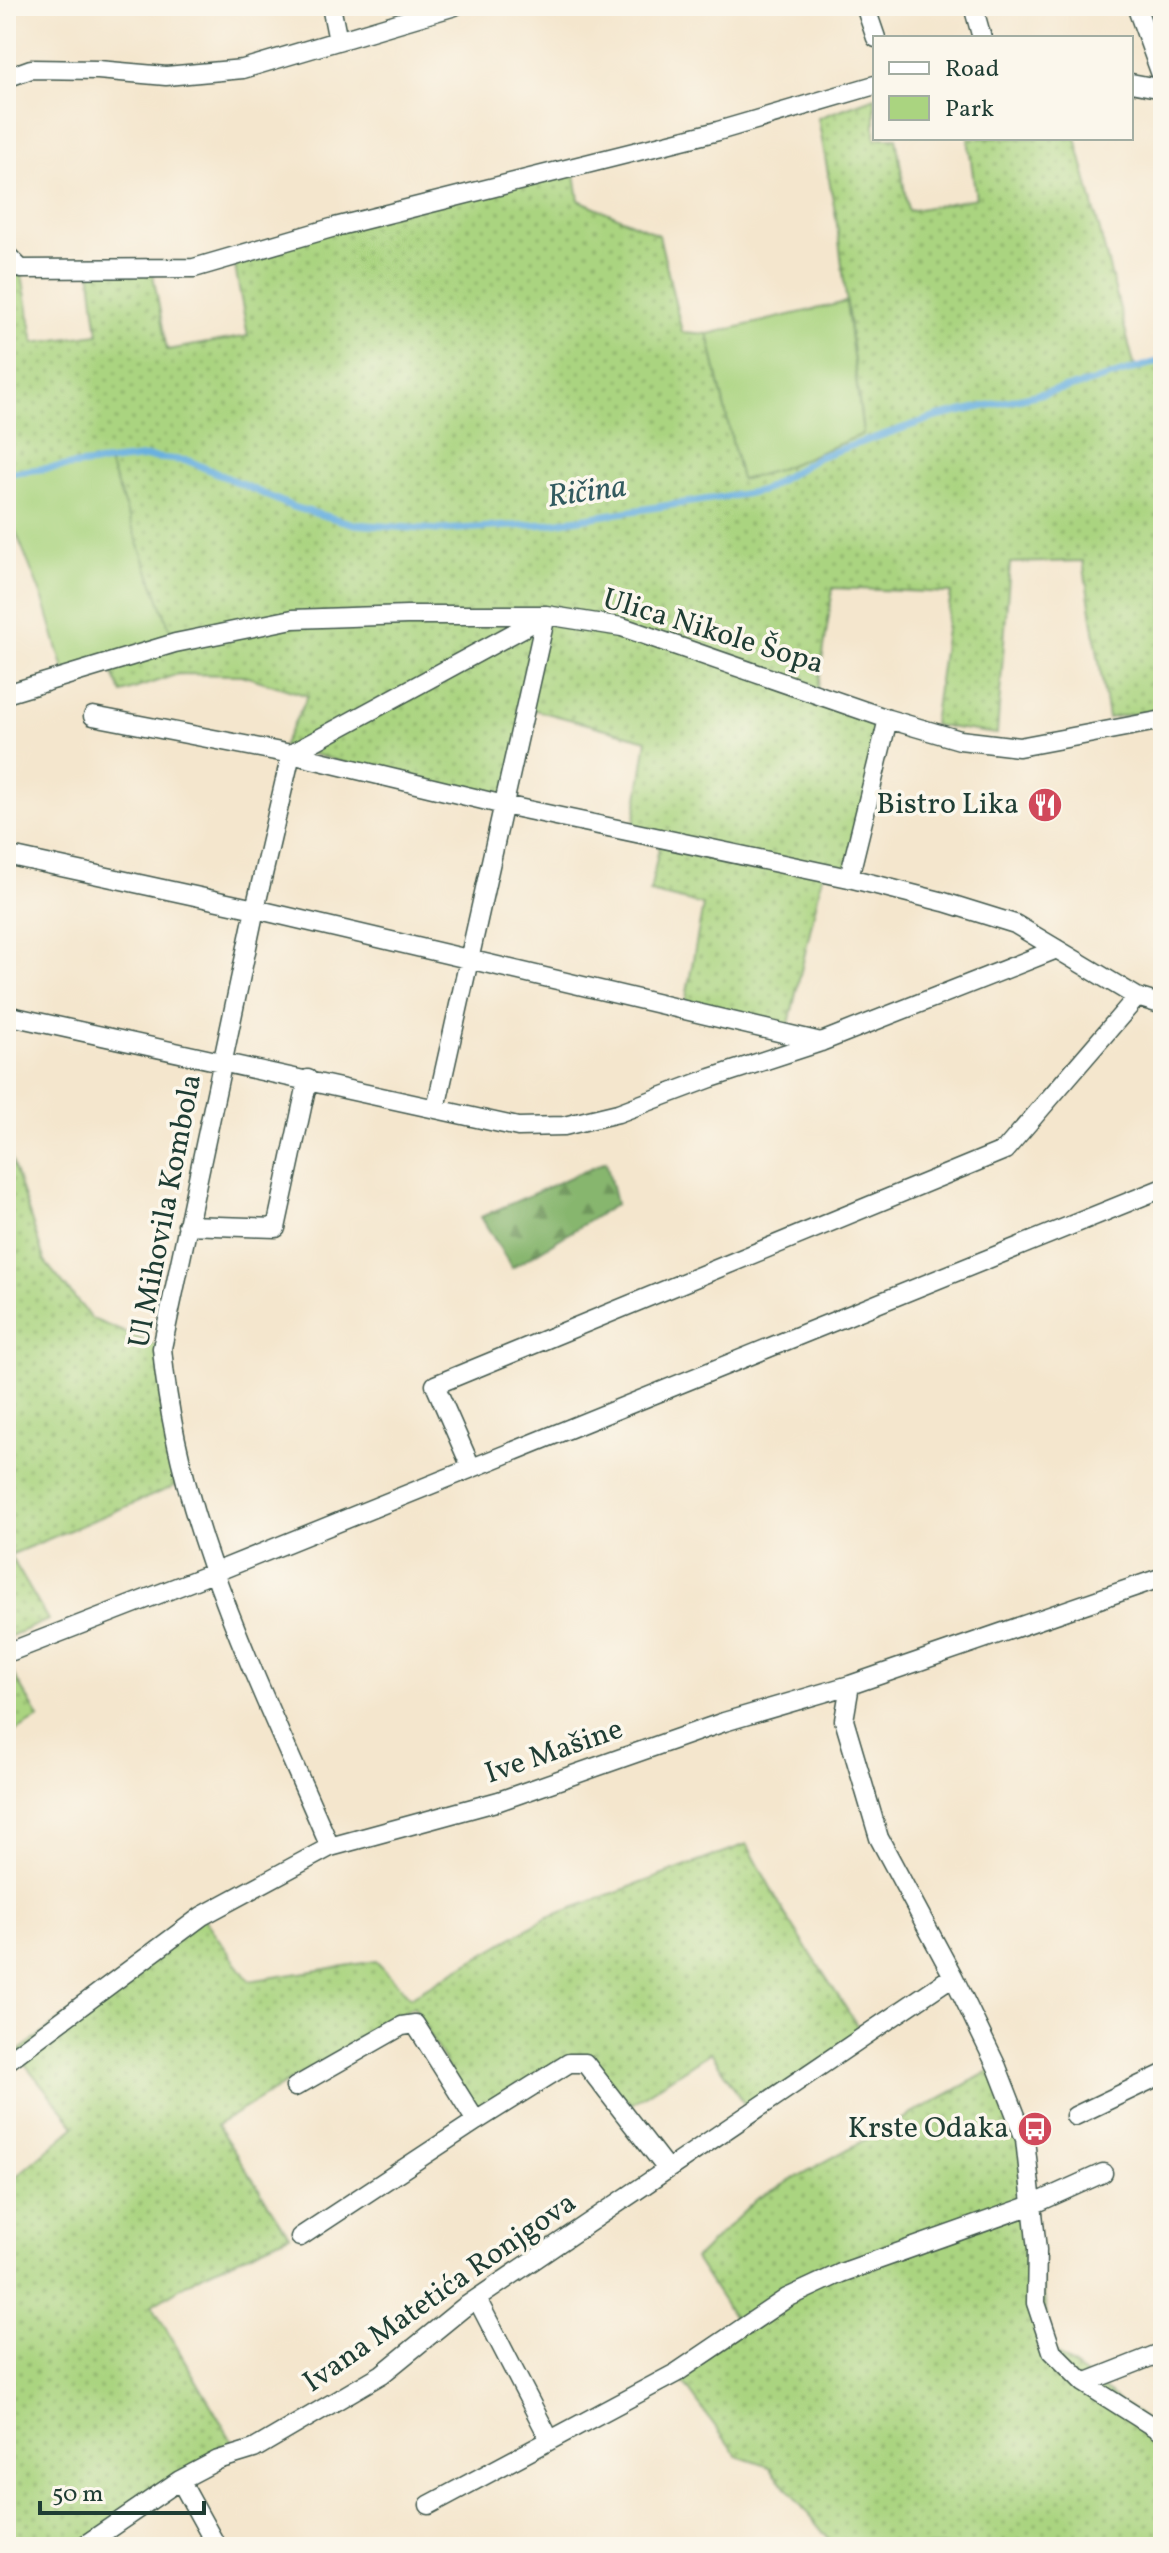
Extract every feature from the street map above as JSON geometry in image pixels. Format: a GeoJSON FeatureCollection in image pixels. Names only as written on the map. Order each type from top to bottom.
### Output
{"type":"FeatureCollection","features":[{"type":"Feature","properties":{"kind":"street"},"geometry":{"type":"LineString","coordinates":[[331,6],[338,41]]}},
{"type":"Feature","properties":{"kind":"street"},"geometry":{"type":"LineString","coordinates":[[6,78],[31,69],[98,70],[166,76],[243,69],[455,6]]}},
{"type":"Feature","properties":{"kind":"street"},"geometry":{"type":"LineString","coordinates":[[865,6],[875,36]]}},
{"type":"Feature","properties":{"kind":"street"},"geometry":{"type":"LineString","coordinates":[[973,6],[981,36]]}},
{"type":"Feature","properties":{"kind":"street"},"geometry":{"type":"LineString","coordinates":[[1136,6],[1163,80]]}},
{"type":"Feature","properties":{"kind":"street"},"geometry":{"type":"LineString","coordinates":[[1133,83],[1163,89]]}},
{"type":"Feature","properties":{"kind":"street"},"geometry":{"type":"LineString","coordinates":[[6,254],[21,269],[194,268],[335,227],[718,131],[873,86]]}},
{"type":"Feature","properties":{"kind":"street"},"geometry":{"type":"LineString","coordinates":[[291,754],[546,615]]}},
{"type":"Feature","properties":{"kind":"street"},"geometry":{"type":"LineString","coordinates":[[436,1108],[546,615]]}},
{"type":"Feature","properties":{"kind":"street","name":"Ulica Nikole Šopa"},"geometry":{"type":"LineString","coordinates":[[6,694],[175,643],[293,619],[546,615],[622,627],[888,719],[960,740],[1019,747],[1163,720]]}},
{"type":"Feature","properties":{"kind":"street"},"geometry":{"type":"LineString","coordinates":[[93,716],[291,754],[504,805],[849,878],[1015,924],[1137,997],[1163,1005]]}},
{"type":"Feature","properties":{"kind":"street"},"geometry":{"type":"LineString","coordinates":[[849,878],[888,719]]}},
{"type":"Feature","properties":{"kind":"street","name":"Ul Mihovila Kombola"},"geometry":{"type":"LineString","coordinates":[[291,754],[162,1348],[166,1397],[185,1482],[213,1573],[330,1847]]}},
{"type":"Feature","properties":{"kind":"street"},"geometry":{"type":"LineString","coordinates":[[6,855],[255,909],[821,1042]]}},
{"type":"Feature","properties":{"kind":"street"},"geometry":{"type":"LineString","coordinates":[[6,1015],[518,1127],[564,1126],[618,1113],[821,1042],[1057,949]]}},
{"type":"Feature","properties":{"kind":"street"},"geometry":{"type":"LineString","coordinates":[[471,1467],[435,1385],[1005,1150],[1137,997]]}},
{"type":"Feature","properties":{"kind":"street"},"geometry":{"type":"LineString","coordinates":[[187,1225],[276,1228],[308,1079]]}},
{"type":"Feature","properties":{"kind":"street"},"geometry":{"type":"LineString","coordinates":[[12,1651],[213,1573],[1163,1188]]}},
{"type":"Feature","properties":{"kind":"street","name":"Ive Mašine"},"geometry":{"type":"LineString","coordinates":[[6,2062],[202,1916],[330,1847],[499,1801],[724,1722],[850,1685],[1163,1577]]}},
{"type":"Feature","properties":{"kind":"street"},"geometry":{"type":"LineString","coordinates":[[850,1685],[844,1720],[879,1838],[953,1976],[997,2067],[1025,2139],[1037,2250],[1036,2303],[1052,2351],[1084,2383],[1163,2433]]}},
{"type":"Feature","properties":{"kind":"street","name":"Ivana Matetića Ronjgova"},"geometry":{"type":"LineString","coordinates":[[82,2547],[180,2480],[218,2460],[254,2449],[382,2374],[477,2299],[953,1976]]}},
{"type":"Feature","properties":{"kind":"street"},"geometry":{"type":"LineString","coordinates":[[295,2087],[402,2026],[415,2024],[476,2121]]}},
{"type":"Feature","properties":{"kind":"street"},"geometry":{"type":"LineString","coordinates":[[300,2237],[569,2063],[585,2063],[667,2169]]}},
{"type":"Feature","properties":{"kind":"street"},"geometry":{"type":"LineString","coordinates":[[1075,2116],[1163,2074]]}},
{"type":"Feature","properties":{"kind":"street"},"geometry":{"type":"LineString","coordinates":[[429,2505],[676,2373],[787,2298],[841,2273],[1032,2205],[1103,2173]]}},
{"type":"Feature","properties":{"kind":"street"},"geometry":{"type":"LineString","coordinates":[[477,2299],[550,2440]]}},
{"type":"Feature","properties":{"kind":"street"},"geometry":{"type":"LineString","coordinates":[[1084,2383],[1163,2352]]}},
{"type":"Feature","properties":{"kind":"street"},"geometry":{"type":"LineString","coordinates":[[180,2480],[217,2547]]}},
{"type":"Feature","properties":{"kind":"green space"},"geometry":{"type":"Polygon","coordinates":[[[873,98],[873,140],[896,140],[908,211],[976,198],[968,140],[1077,140],[1135,368],[1163,360],[1163,709],[1108,718],[1083,561],[1010,563],[997,734],[933,725],[951,593],[833,588],[817,694],[888,719],[849,878],[823,873],[787,1033],[684,1009],[703,905],[650,892],[661,838],[633,831],[647,740],[524,707],[504,805],[282,746],[308,696],[242,675],[178,674],[122,693],[108,664],[41,468],[6,473],[6,254],[21,269],[34,343],[98,334],[90,269],[152,269],[167,350],[248,336],[233,256],[574,167],[579,200],[659,235],[682,332],[708,334],[741,479],[777,470],[863,433],[836,217],[818,118],[873,98]]]}},
{"type":"Feature","properties":{"kind":"green space"},"geometry":{"type":"Polygon","coordinates":[[[846,302],[863,434],[777,470],[741,480],[708,334],[846,302]]]}},
{"type":"Feature","properties":{"kind":"green space"},"geometry":{"type":"Polygon","coordinates":[[[108,461],[175,643],[66,677],[44,602],[6,507],[6,473],[108,461]]]}},
{"type":"Feature","properties":{"kind":"green space"},"geometry":{"type":"Polygon","coordinates":[[[6,1143],[45,1262],[92,1319],[162,1348],[185,1482],[10,1555],[48,1620],[6,1638],[6,1143]]]}},
{"type":"Feature","properties":{"kind":"green space"},"geometry":{"type":"Polygon","coordinates":[[[606,1161],[616,1204],[512,1268],[481,1217],[606,1161]]]}},
{"type":"Feature","properties":{"kind":"green space"},"geometry":{"type":"Polygon","coordinates":[[[6,1661],[39,1718],[6,1737],[6,1661]]]}},
{"type":"Feature","properties":{"kind":"green space"},"geometry":{"type":"Polygon","coordinates":[[[747,1844],[785,1914],[864,2036],[750,2113],[711,2052],[631,2104],[603,2084],[585,2063],[476,2121],[414,2006],[217,2125],[289,2235],[199,2276],[152,2305],[239,2453],[82,2547],[6,2547],[6,2176],[11,2181],[75,2126],[16,2053],[202,1916],[249,1981],[376,1961],[410,1997],[546,1918],[747,1844]]]}},
{"type":"Feature","properties":{"kind":"green space"},"geometry":{"type":"Polygon","coordinates":[[[997,2067],[1025,2139],[1052,2351],[1163,2433],[1163,2547],[835,2547],[770,2467],[737,2456],[676,2373],[741,2330],[695,2259],[757,2199],[997,2067]]]}},
{"type":"Feature","properties":{"kind":"waterway","name":"Ričina"},"geometry":{"type":"LineString","coordinates":[[6,473],[148,457],[189,461],[293,507],[354,524],[439,530],[547,524],[762,491],[818,457],[936,417],[1085,384],[1163,360]]}},
{"type":"Feature","properties":{"kind":"place","name":"Bistro Lika"},"geometry":{"type":"Point","coordinates":[1045,805]}},
{"type":"Feature","properties":{"kind":"place","name":"Krste Odaka"},"geometry":{"type":"Point","coordinates":[1035,2129]}}]}
